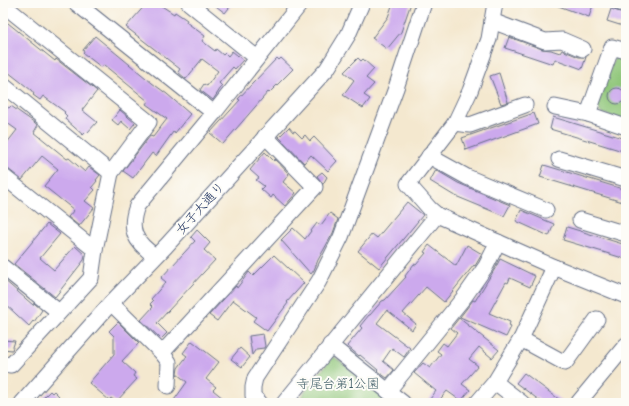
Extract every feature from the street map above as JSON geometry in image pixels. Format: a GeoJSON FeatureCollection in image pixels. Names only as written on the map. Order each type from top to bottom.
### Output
{"type":"FeatureCollection","features":[{"type":"Feature","properties":{"kind":"street"},"geometry":{"type":"LineString","coordinates":[[76,3],[214,113]]}},
{"type":"Feature","properties":{"kind":"street"},"geometry":{"type":"LineString","coordinates":[[189,3],[257,58]]}},
{"type":"Feature","properties":{"kind":"street"},"geometry":{"type":"LineString","coordinates":[[155,256],[136,238],[133,227],[133,218],[137,206],[214,113],[301,3]]}},
{"type":"Feature","properties":{"kind":"street","name":"女子大通り"},"geometry":{"type":"LineString","coordinates":[[22,403],[111,303],[327,69],[348,35],[362,3]]}},
{"type":"Feature","properties":{"kind":"street"},"geometry":{"type":"LineString","coordinates":[[260,403],[253,396],[255,378],[319,281],[341,237],[396,88],[424,3]]}},
{"type":"Feature","properties":{"kind":"street"},"geometry":{"type":"LineString","coordinates":[[495,3],[489,39],[470,91],[455,123],[408,184],[437,215],[554,267],[626,296]]}},
{"type":"Feature","properties":{"kind":"street"},"geometry":{"type":"LineString","coordinates":[[620,3],[626,5]]}},
{"type":"Feature","properties":{"kind":"street"},"geometry":{"type":"LineString","coordinates":[[3,364],[11,365],[91,278],[95,250],[111,172],[150,122],[6,7]]}},
{"type":"Feature","properties":{"kind":"street"},"geometry":{"type":"LineString","coordinates":[[492,21],[545,41],[562,40],[583,49]]}},
{"type":"Feature","properties":{"kind":"street"},"geometry":{"type":"LineString","coordinates":[[588,114],[612,47],[626,51]]}},
{"type":"Feature","properties":{"kind":"street"},"geometry":{"type":"LineString","coordinates":[[3,85],[111,172]]}},
{"type":"Feature","properties":{"kind":"street"},"geometry":{"type":"LineString","coordinates":[[455,123],[470,125],[525,105]]}},
{"type":"Feature","properties":{"kind":"street"},"geometry":{"type":"LineString","coordinates":[[556,107],[588,114],[626,126]]}},
{"type":"Feature","properties":{"kind":"street"},"geometry":{"type":"LineString","coordinates":[[162,353],[316,187],[265,136]]}},
{"type":"Feature","properties":{"kind":"street"},"geometry":{"type":"LineString","coordinates":[[429,156],[467,177],[546,210]]}},
{"type":"Feature","properties":{"kind":"street"},"geometry":{"type":"LineString","coordinates":[[559,159],[626,179]]}},
{"type":"Feature","properties":{"kind":"street"},"geometry":{"type":"LineString","coordinates":[[3,176],[95,250]]}},
{"type":"Feature","properties":{"kind":"street"},"geometry":{"type":"LineString","coordinates":[[284,403],[437,215]]}},
{"type":"Feature","properties":{"kind":"street"},"geometry":{"type":"LineString","coordinates":[[580,220],[626,234]]}},
{"type":"Feature","properties":{"kind":"street"},"geometry":{"type":"LineString","coordinates":[[388,391],[465,296],[486,266],[498,242]]}},
{"type":"Feature","properties":{"kind":"street"},"geometry":{"type":"LineString","coordinates":[[3,267],[59,312]]}},
{"type":"Feature","properties":{"kind":"street"},"geometry":{"type":"LineString","coordinates":[[477,403],[495,382],[521,339],[554,267]]}},
{"type":"Feature","properties":{"kind":"street"},"geometry":{"type":"LineString","coordinates":[[111,303],[170,362],[168,386]]}},
{"type":"Feature","properties":{"kind":"street"},"geometry":{"type":"LineString","coordinates":[[521,339],[565,363],[597,319]]}},
{"type":"Feature","properties":{"kind":"street"},"geometry":{"type":"LineString","coordinates":[[330,345],[403,403]]}},
{"type":"Feature","properties":{"kind":"street"},"geometry":{"type":"LineString","coordinates":[[578,403],[626,345]]}},
{"type":"Feature","properties":{"kind":"street"},"geometry":{"type":"LineString","coordinates":[[495,382],[522,403]]}},
{"type":"Feature","properties":{"kind":"green space"},"geometry":{"type":"Polygon","coordinates":[[[621,55],[626,57],[626,121],[601,113],[597,106],[614,58],[621,55]]]}},
{"type":"Feature","properties":{"kind":"green space","name":"寺尾台第1公園"},"geometry":{"type":"Polygon","coordinates":[[[333,356],[395,403],[296,403],[333,356]]]}},
{"type":"Feature","properties":{"kind":"building"},"geometry":{"type":"Polygon","coordinates":[[[147,3],[157,3],[187,20],[186,22],[205,36],[202,41],[215,51],[216,49],[223,55],[225,53],[228,56],[232,51],[243,60],[235,69],[233,67],[219,83],[222,86],[213,100],[200,90],[204,84],[207,86],[218,71],[202,59],[186,79],[178,72],[180,69],[126,27],[147,3]]]}},
{"type":"Feature","properties":{"kind":"building"},"geometry":{"type":"Polygon","coordinates":[[[212,3],[233,3],[225,13],[212,3]]]}},
{"type":"Feature","properties":{"kind":"building"},"geometry":{"type":"Polygon","coordinates":[[[393,3],[411,3],[401,32],[387,49],[372,38],[388,17],[393,3]]]}},
{"type":"Feature","properties":{"kind":"building"},"geometry":{"type":"Polygon","coordinates":[[[553,3],[588,3],[593,5],[589,17],[553,3]]]}},
{"type":"Feature","properties":{"kind":"building"},"geometry":{"type":"Polygon","coordinates":[[[611,9],[626,14],[626,27],[607,21],[611,9]]]}},
{"type":"Feature","properties":{"kind":"building"},"geometry":{"type":"Polygon","coordinates":[[[3,19],[55,61],[56,59],[97,91],[82,110],[97,122],[87,133],[86,132],[83,135],[65,119],[67,116],[64,113],[65,112],[43,96],[40,100],[33,95],[34,94],[31,90],[3,68],[3,19]]]}},
{"type":"Feature","properties":{"kind":"building"},"geometry":{"type":"Polygon","coordinates":[[[95,36],[190,114],[175,133],[173,132],[156,156],[152,153],[133,178],[123,171],[150,136],[153,137],[167,119],[146,104],[148,101],[104,65],[101,67],[83,53],[83,50],[95,36]]]}},
{"type":"Feature","properties":{"kind":"building"},"geometry":{"type":"Polygon","coordinates":[[[509,37],[542,49],[560,53],[562,50],[579,57],[586,57],[582,69],[555,59],[553,64],[505,48],[509,37]]]}},
{"type":"Feature","properties":{"kind":"building"},"geometry":{"type":"Polygon","coordinates":[[[277,58],[279,60],[281,58],[293,69],[269,93],[268,92],[223,144],[210,133],[240,100],[238,99],[277,58]]]}},
{"type":"Feature","properties":{"kind":"building"},"geometry":{"type":"Polygon","coordinates":[[[358,58],[361,61],[363,59],[374,69],[366,78],[374,84],[364,95],[370,99],[363,108],[343,95],[354,80],[344,72],[358,58]]]}},
{"type":"Feature","properties":{"kind":"building"},"geometry":{"type":"Polygon","coordinates":[[[499,73],[508,102],[501,104],[490,76],[499,73]]]}},
{"type":"Feature","properties":{"kind":"building"},"geometry":{"type":"Polygon","coordinates":[[[614,88],[620,88],[625,93],[623,102],[620,104],[614,104],[609,99],[609,93],[614,88]]]}},
{"type":"Feature","properties":{"kind":"building"},"geometry":{"type":"Polygon","coordinates":[[[11,106],[38,125],[34,132],[67,159],[69,158],[85,172],[89,167],[100,175],[92,187],[95,190],[85,201],[94,208],[79,226],[68,217],[74,210],[44,186],[58,169],[42,156],[22,180],[3,165],[3,148],[17,130],[3,120],[3,112],[7,107],[9,108],[11,106]]]}},
{"type":"Feature","properties":{"kind":"building"},"geometry":{"type":"Polygon","coordinates":[[[120,110],[135,123],[130,129],[121,121],[118,125],[112,120],[120,110]]]}},
{"type":"Feature","properties":{"kind":"building"},"geometry":{"type":"Polygon","coordinates":[[[534,113],[538,124],[466,150],[462,138],[534,113]]]}},
{"type":"Feature","properties":{"kind":"building"},"geometry":{"type":"Polygon","coordinates":[[[553,117],[626,139],[626,152],[550,129],[553,117]]]}},
{"type":"Feature","properties":{"kind":"building"},"geometry":{"type":"Polygon","coordinates":[[[289,127],[293,132],[295,131],[302,138],[305,135],[310,141],[314,137],[337,161],[328,171],[311,155],[304,163],[279,137],[289,127]]]}},
{"type":"Feature","properties":{"kind":"building"},"geometry":{"type":"Polygon","coordinates":[[[265,152],[274,161],[275,159],[289,174],[283,182],[296,193],[285,206],[273,195],[271,198],[261,189],[264,186],[256,180],[259,178],[250,170],[265,152]]]}},
{"type":"Feature","properties":{"kind":"building"},"geometry":{"type":"Polygon","coordinates":[[[544,165],[626,190],[626,203],[540,177],[544,165]]]}},
{"type":"Feature","properties":{"kind":"building"},"geometry":{"type":"Polygon","coordinates":[[[436,170],[458,183],[510,205],[504,216],[453,195],[430,181],[436,170]]]}},
{"type":"Feature","properties":{"kind":"building"},"geometry":{"type":"Polygon","coordinates":[[[322,172],[327,177],[323,184],[317,176],[322,172]]]}},
{"type":"Feature","properties":{"kind":"building"},"geometry":{"type":"Polygon","coordinates":[[[407,202],[423,215],[379,268],[358,251],[372,234],[377,238],[407,202]]]}},
{"type":"Feature","properties":{"kind":"building"},"geometry":{"type":"Polygon","coordinates":[[[521,210],[554,224],[549,236],[516,221],[521,210]]]}},
{"type":"Feature","properties":{"kind":"building"},"geometry":{"type":"Polygon","coordinates":[[[330,213],[338,219],[333,233],[311,274],[281,240],[293,228],[305,239],[317,223],[321,225],[330,213]]]}},
{"type":"Feature","properties":{"kind":"building"},"geometry":{"type":"Polygon","coordinates":[[[47,224],[60,234],[40,258],[54,270],[75,246],[85,255],[84,260],[55,297],[14,264],[47,224]]]}},
{"type":"Feature","properties":{"kind":"building"},"geometry":{"type":"Polygon","coordinates":[[[567,227],[626,245],[626,259],[563,240],[567,227]]]}},
{"type":"Feature","properties":{"kind":"building"},"geometry":{"type":"Polygon","coordinates":[[[197,230],[210,243],[204,250],[215,260],[157,323],[167,333],[161,339],[141,320],[153,307],[150,304],[153,301],[151,299],[166,282],[161,278],[195,241],[191,237],[197,230]]]}},
{"type":"Feature","properties":{"kind":"building"},"geometry":{"type":"Polygon","coordinates":[[[429,245],[456,266],[467,245],[482,254],[475,266],[474,265],[444,302],[426,287],[403,313],[416,324],[412,330],[387,310],[377,323],[410,348],[404,357],[392,348],[383,361],[394,370],[387,378],[347,346],[362,328],[360,326],[369,315],[382,301],[385,300],[406,277],[405,276],[414,264],[416,265],[426,253],[424,252],[429,245]]]}},
{"type":"Feature","properties":{"kind":"building"},"geometry":{"type":"Polygon","coordinates":[[[274,255],[304,283],[287,302],[288,303],[267,331],[253,321],[256,317],[233,300],[217,321],[209,315],[236,286],[237,288],[249,272],[253,276],[274,255]]]}},
{"type":"Feature","properties":{"kind":"building"},"geometry":{"type":"Polygon","coordinates":[[[500,259],[535,276],[530,287],[510,278],[508,283],[506,282],[489,313],[510,322],[509,326],[511,327],[506,337],[460,317],[473,300],[475,301],[500,259]]]}},
{"type":"Feature","properties":{"kind":"building"},"geometry":{"type":"Polygon","coordinates":[[[3,279],[33,305],[34,303],[42,310],[34,322],[33,321],[29,326],[3,302],[3,279]]]}},
{"type":"Feature","properties":{"kind":"building"},"geometry":{"type":"Polygon","coordinates":[[[459,318],[499,350],[492,358],[479,347],[469,359],[478,366],[462,384],[470,390],[461,401],[447,391],[437,403],[427,403],[436,391],[414,373],[423,363],[430,368],[441,354],[437,351],[443,343],[447,346],[457,333],[451,328],[459,318]]]}},
{"type":"Feature","properties":{"kind":"building"},"geometry":{"type":"Polygon","coordinates":[[[118,322],[139,343],[122,361],[135,373],[133,376],[137,379],[116,402],[111,398],[109,400],[89,383],[114,354],[114,336],[109,331],[118,322]]]}},
{"type":"Feature","properties":{"kind":"building"},"geometry":{"type":"Polygon","coordinates":[[[263,334],[264,348],[256,349],[252,355],[249,336],[263,334]]]}},
{"type":"Feature","properties":{"kind":"building"},"geometry":{"type":"Polygon","coordinates":[[[3,340],[15,341],[12,350],[3,349],[3,340]]]}},
{"type":"Feature","properties":{"kind":"building"},"geometry":{"type":"Polygon","coordinates":[[[192,341],[219,362],[206,379],[216,387],[213,390],[229,403],[172,403],[187,382],[177,374],[178,368],[187,356],[183,353],[192,341]]]}},
{"type":"Feature","properties":{"kind":"building"},"geometry":{"type":"Polygon","coordinates":[[[240,348],[250,357],[242,367],[231,359],[240,348]]]}},
{"type":"Feature","properties":{"kind":"building"},"geometry":{"type":"Polygon","coordinates":[[[524,373],[564,403],[543,403],[516,383],[524,373]]]}},
{"type":"Feature","properties":{"kind":"building"},"geometry":{"type":"Polygon","coordinates":[[[50,391],[52,393],[54,391],[59,396],[52,403],[38,403],[50,391]]]}}]}
